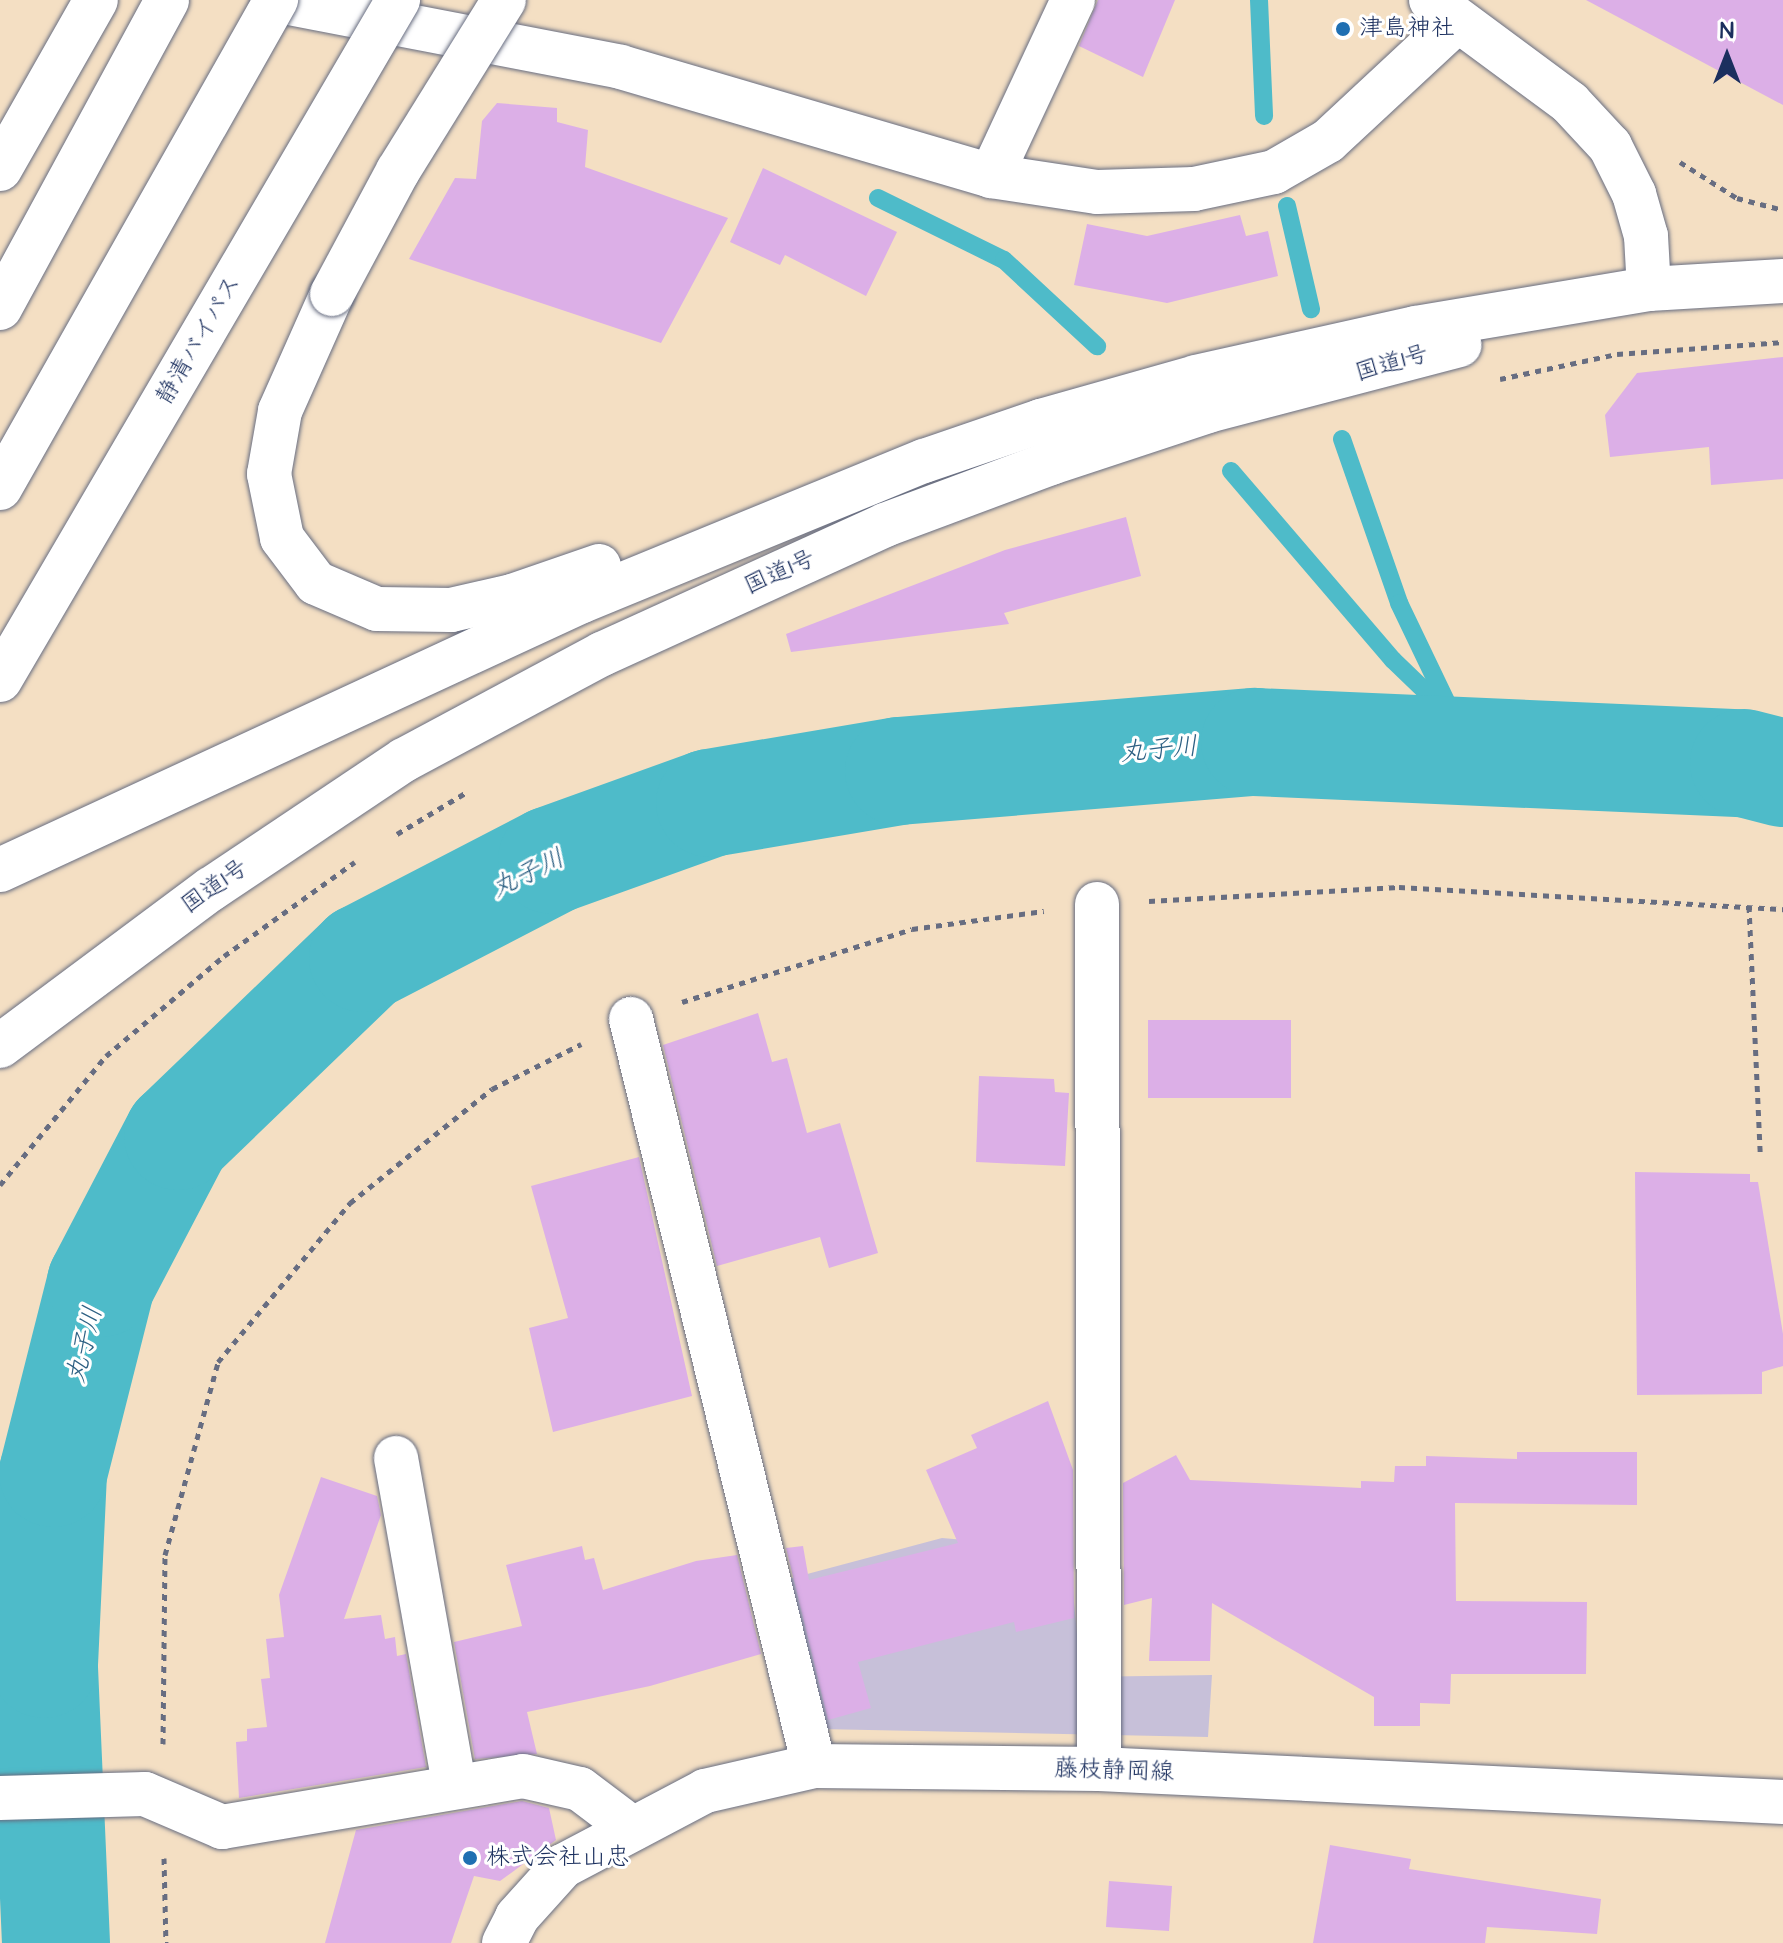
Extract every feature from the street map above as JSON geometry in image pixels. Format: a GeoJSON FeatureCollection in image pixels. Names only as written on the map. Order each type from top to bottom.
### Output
{"type":"FeatureCollection","features":[{"type":"Feature","properties":{"kind":"main road"},"geometry":{"type":"LineString","coordinates":[[0,169],[96,0]]}},
{"type":"Feature","properties":{"kind":"main road"},"geometry":{"type":"LineString","coordinates":[[0,308],[167,0]]}},
{"type":"Feature","properties":{"kind":"main road"},"geometry":{"type":"LineString","coordinates":[[0,488],[275,0],[621,67],[991,176],[1097,192],[1194,189],[1274,172],[1328,141],[1444,10],[1570,103],[1610,146],[1634,194],[1646,236],[1649,289]]}},
{"type":"Feature","properties":{"kind":"main road","name":"静清バイパス"},"geometry":{"type":"LineString","coordinates":[[0,680],[398,0]]}},
{"type":"Feature","properties":{"kind":"main road"},"geometry":{"type":"LineString","coordinates":[[504,0],[398,171],[332,294],[280,411],[269,474],[282,538],[316,583],[377,609],[451,610],[512,596],[630,555],[788,517]]}},
{"type":"Feature","properties":{"kind":"main road"},"geometry":{"type":"LineString","coordinates":[[991,176],[1073,0]]}},
{"type":"Feature","properties":{"kind":"main road","name":"国道1号"},"geometry":{"type":"LineString","coordinates":[[0,870],[582,601],[924,461],[1196,377],[1416,328],[1649,289],[1783,281]]}},
{"type":"Feature","properties":{"kind":"main road","name":"国道1号"},"geometry":{"type":"LineString","coordinates":[[0,1046],[211,889],[404,760],[630,641],[885,525],[1051,463],[1208,411],[1374,370],[1649,289]]}},
{"type":"Feature","properties":{"kind":"main road"},"geometry":{"type":"LineString","coordinates":[[1097,904],[1099,1769]]}},
{"type":"Feature","properties":{"kind":"main road"},"geometry":{"type":"LineString","coordinates":[[631,1019],[814,1766]]}},
{"type":"Feature","properties":{"kind":"main road"},"geometry":{"type":"LineString","coordinates":[[396,1458],[454,1784]]}},
{"type":"Feature","properties":{"kind":"main road","name":"藤枝静岡線"},"geometry":{"type":"LineString","coordinates":[[504,1943],[517,1917],[563,1866],[705,1791],[814,1766],[1099,1769],[1783,1802]]}},
{"type":"Feature","properties":{"kind":"main road"},"geometry":{"type":"LineString","coordinates":[[0,1798],[153,1797],[222,1827],[454,1784],[523,1776],[580,1789],[633,1829]]}},
{"type":"Feature","properties":{"kind":"path"},"geometry":{"type":"LineString","coordinates":[[1497,380],[1617,354],[1783,342]]}},
{"type":"Feature","properties":{"kind":"path"},"geometry":{"type":"LineString","coordinates":[[392,837],[473,788]]}},
{"type":"Feature","properties":{"kind":"path"},"geometry":{"type":"LineString","coordinates":[[0,1185],[106,1056],[224,956],[365,855]]}},
{"type":"Feature","properties":{"kind":"path"},"geometry":{"type":"LineString","coordinates":[[166,1943],[153,1797],[165,1555],[218,1362],[350,1203],[492,1089],[631,1019],[912,929],[1097,904],[1399,887],[1783,909]]}},
{"type":"Feature","properties":{"kind":"path"},"geometry":{"type":"LineString","coordinates":[[1749,906],[1760,1152]]}},
{"type":"Feature","properties":{"kind":"shaded area"},"geometry":{"type":"Polygon","coordinates":[[[942,1538],[1069,1549],[1081,1677],[1212,1675],[1208,1737],[819,1729],[781,1581],[942,1538]]]}},
{"type":"Feature","properties":{"kind":"building"},"geometry":{"type":"Polygon","coordinates":[[[1098,0],[1175,0],[1143,77],[1079,46],[1098,0]]]}},
{"type":"Feature","properties":{"kind":"building"},"geometry":{"type":"Polygon","coordinates":[[[1586,0],[1783,0],[1783,105],[1586,0]]]}},
{"type":"Feature","properties":{"kind":"building"},"geometry":{"type":"Polygon","coordinates":[[[497,103],[557,108],[557,122],[588,130],[585,167],[728,218],[661,343],[409,259],[455,178],[476,179],[482,121],[497,103]]]}},
{"type":"Feature","properties":{"kind":"building"},"geometry":{"type":"Polygon","coordinates":[[[763,168],[897,232],[866,296],[785,255],[780,265],[730,242],[763,168]]]}},
{"type":"Feature","properties":{"kind":"building"},"geometry":{"type":"Polygon","coordinates":[[[1240,215],[1246,236],[1268,231],[1278,276],[1167,303],[1074,285],[1087,224],[1147,236],[1240,215]]]}},
{"type":"Feature","properties":{"kind":"building"},"geometry":{"type":"Polygon","coordinates":[[[1783,357],[1783,479],[1711,485],[1709,447],[1610,457],[1605,415],[1637,373],[1783,357]]]}},
{"type":"Feature","properties":{"kind":"building"},"geometry":{"type":"Polygon","coordinates":[[[1126,517],[1141,576],[1004,613],[1009,624],[791,652],[786,634],[1005,550],[1126,517]]]}},
{"type":"Feature","properties":{"kind":"building"},"geometry":{"type":"Polygon","coordinates":[[[758,1013],[772,1062],[787,1058],[807,1133],[840,1123],[878,1253],[829,1268],[820,1237],[717,1266],[663,1045],[758,1013]]]}},
{"type":"Feature","properties":{"kind":"building"},"geometry":{"type":"Polygon","coordinates":[[[1148,1020],[1291,1020],[1291,1098],[1148,1098],[1148,1020]]]}},
{"type":"Feature","properties":{"kind":"building"},"geometry":{"type":"Polygon","coordinates":[[[979,1076],[1054,1079],[1055,1092],[1069,1093],[1065,1166],[976,1162],[979,1076]]]}},
{"type":"Feature","properties":{"kind":"building"},"geometry":{"type":"Polygon","coordinates":[[[639,1157],[692,1396],[553,1432],[529,1328],[568,1318],[531,1186],[639,1157]]]}},
{"type":"Feature","properties":{"kind":"building"},"geometry":{"type":"Polygon","coordinates":[[[1635,1172],[1750,1174],[1750,1182],[1758,1182],[1783,1334],[1783,1366],[1762,1372],[1762,1394],[1637,1395],[1635,1172]]]}},
{"type":"Feature","properties":{"kind":"building"},"geometry":{"type":"Polygon","coordinates":[[[1048,1401],[1073,1470],[1074,1618],[1016,1632],[1014,1622],[858,1662],[871,1708],[828,1720],[786,1548],[803,1546],[809,1580],[958,1543],[926,1470],[977,1448],[971,1435],[1048,1401]]]}},
{"type":"Feature","properties":{"kind":"building"},"geometry":{"type":"Polygon","coordinates":[[[1517,1452],[1637,1452],[1637,1505],[1455,1503],[1456,1601],[1587,1602],[1586,1674],[1451,1674],[1450,1704],[1420,1703],[1420,1726],[1374,1726],[1374,1697],[1212,1603],[1210,1661],[1149,1661],[1152,1598],[1124,1605],[1123,1483],[1176,1455],[1190,1480],[1361,1488],[1361,1481],[1394,1482],[1395,1466],[1426,1466],[1426,1456],[1517,1459],[1517,1452]]]}},
{"type":"Feature","properties":{"kind":"building"},"geometry":{"type":"Polygon","coordinates":[[[321,1477],[377,1496],[381,1515],[344,1619],[381,1615],[385,1639],[395,1637],[397,1656],[406,1654],[426,1767],[239,1798],[236,1742],[247,1741],[247,1729],[267,1727],[261,1679],[270,1678],[266,1639],[284,1637],[279,1595],[321,1477]]]}},
{"type":"Feature","properties":{"kind":"building"},"geometry":{"type":"Polygon","coordinates":[[[582,1546],[585,1560],[594,1558],[603,1590],[696,1561],[737,1555],[761,1654],[650,1686],[527,1712],[537,1754],[475,1759],[454,1642],[522,1626],[506,1565],[582,1546]]]}},
{"type":"Feature","properties":{"kind":"building"},"geometry":{"type":"Polygon","coordinates":[[[522,1801],[549,1808],[556,1840],[500,1881],[474,1876],[451,1943],[325,1943],[356,1830],[522,1801]]]}},
{"type":"Feature","properties":{"kind":"building"},"geometry":{"type":"Polygon","coordinates":[[[1330,1845],[1411,1859],[1409,1869],[1601,1899],[1597,1934],[1487,1927],[1485,1943],[1313,1943],[1330,1845]]]}},
{"type":"Feature","properties":{"kind":"building"},"geometry":{"type":"Polygon","coordinates":[[[1109,1881],[1172,1886],[1169,1931],[1106,1927],[1109,1881]]]}},
{"type":"Feature","properties":{"kind":"waterway"},"geometry":{"type":"LineString","coordinates":[[1259,0],[1264,116]]}},
{"type":"Feature","properties":{"kind":"waterway"},"geometry":{"type":"LineString","coordinates":[[878,198],[1004,260],[1097,346]]}},
{"type":"Feature","properties":{"kind":"waterway"},"geometry":{"type":"LineString","coordinates":[[1287,206],[1311,309]]}},
{"type":"Feature","properties":{"kind":"waterway"},"geometry":{"type":"LineString","coordinates":[[1342,439],[1399,603],[1455,720],[1495,749]]}},
{"type":"Feature","properties":{"kind":"waterway"},"geometry":{"type":"LineString","coordinates":[[1231,471],[1393,660],[1445,710]]}},
{"type":"Feature","properties":{"kind":"waterway","name":"丸子川"},"geometry":{"type":"LineString","coordinates":[[56,1943],[44,1664],[53,1473],[101,1283],[178,1136],[363,958],[552,860],[710,803],[899,771],[1255,742],[1744,763],[1783,773]]}},
{"type":"Feature","properties":{"kind":"place","name":"津島神社"},"geometry":{"type":"Point","coordinates":[1343,29]}},
{"type":"Feature","properties":{"kind":"place","name":"株式会社山忠"},"geometry":{"type":"Point","coordinates":[470,1858]}}]}
